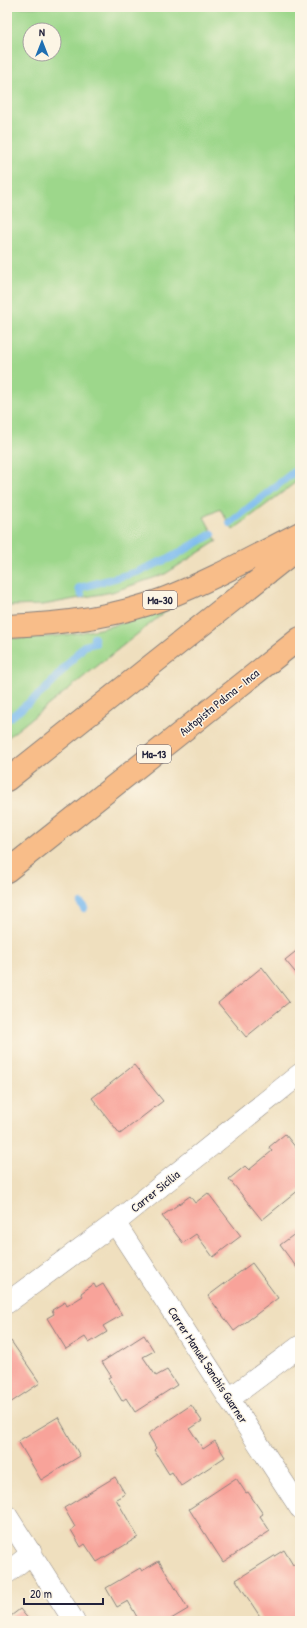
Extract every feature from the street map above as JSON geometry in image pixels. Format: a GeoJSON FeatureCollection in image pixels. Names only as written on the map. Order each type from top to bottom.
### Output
{"type":"FeatureCollection","features":[{"type":"Feature","properties":{"kind":"highway","name":"Ma-30"},"geometry":{"type":"LineString","coordinates":[[7,626],[45,624],[82,619],[120,612],[162,599],[204,581],[300,533]]}},
{"type":"Feature","properties":{"kind":"highway"},"geometry":{"type":"LineString","coordinates":[[7,780],[300,547]]}},
{"type":"Feature","properties":{"kind":"highway","name":"Autopista Palma - Inca"},"geometry":{"type":"LineString","coordinates":[[7,871],[300,638]]}},
{"type":"Feature","properties":{"kind":"street","name":"Carrer Sicília"},"geometry":{"type":"LineString","coordinates":[[7,1303],[115,1223],[300,1074]]}},
{"type":"Feature","properties":{"kind":"street","name":"Carrer Manuel Sanchís Guarner"},"geometry":{"type":"LineString","coordinates":[[115,1223],[300,1508]]}},
{"type":"Feature","properties":{"kind":"street"},"geometry":{"type":"LineString","coordinates":[[229,1399],[300,1346]]}},
{"type":"Feature","properties":{"kind":"street"},"geometry":{"type":"LineString","coordinates":[[7,1516],[74,1621]]}},
{"type":"Feature","properties":{"kind":"street"},"geometry":{"type":"LineString","coordinates":[[7,1573],[32,1553]]}},
{"type":"Feature","properties":{"kind":"green space"},"geometry":{"type":"Polygon","coordinates":[[[7,7],[300,7],[300,479],[233,530],[220,509],[204,517],[217,541],[165,574],[112,592],[43,605],[7,606],[7,7]]]}},
{"type":"Feature","properties":{"kind":"green space"},"geometry":{"type":"Polygon","coordinates":[[[170,608],[7,738],[7,638],[48,637],[90,631],[130,621],[170,608]]]}},
{"type":"Feature","properties":{"kind":"building"},"geometry":{"type":"Polygon","coordinates":[[[300,948],[300,978],[285,960],[300,948]]]}},
{"type":"Feature","properties":{"kind":"building"},"geometry":{"type":"Polygon","coordinates":[[[262,967],[289,1002],[246,1037],[218,1003],[262,967]]]}},
{"type":"Feature","properties":{"kind":"building"},"geometry":{"type":"Polygon","coordinates":[[[134,1065],[163,1101],[120,1134],[92,1098],[134,1065]]]}},
{"type":"Feature","properties":{"kind":"building"},"geometry":{"type":"Polygon","coordinates":[[[285,1134],[300,1153],[300,1189],[262,1220],[229,1179],[245,1166],[249,1170],[272,1151],[269,1147],[285,1134]]]}},
{"type":"Feature","properties":{"kind":"building"},"geometry":{"type":"Polygon","coordinates":[[[208,1193],[241,1236],[213,1257],[196,1234],[183,1243],[162,1216],[190,1196],[195,1203],[208,1193]]]}},
{"type":"Feature","properties":{"kind":"building"},"geometry":{"type":"Polygon","coordinates":[[[300,1230],[300,1272],[280,1245],[300,1230]]]}},
{"type":"Feature","properties":{"kind":"building"},"geometry":{"type":"Polygon","coordinates":[[[252,1263],[278,1298],[234,1331],[208,1296],[252,1263]]]}},
{"type":"Feature","properties":{"kind":"building"},"geometry":{"type":"Polygon","coordinates":[[[94,1284],[96,1288],[103,1284],[122,1315],[103,1326],[107,1332],[89,1343],[85,1337],[66,1349],[47,1318],[54,1314],[52,1310],[65,1302],[67,1306],[83,1296],[81,1293],[94,1284]]]}},
{"type":"Feature","properties":{"kind":"building"},"geometry":{"type":"Polygon","coordinates":[[[144,1335],[154,1351],[143,1357],[156,1376],[167,1370],[177,1385],[135,1412],[126,1398],[122,1401],[108,1378],[111,1376],[102,1362],[144,1335]]]}},
{"type":"Feature","properties":{"kind":"building"},"geometry":{"type":"Polygon","coordinates":[[[11,1341],[40,1383],[7,1405],[7,1344],[11,1341]]]}},
{"type":"Feature","properties":{"kind":"building"},"geometry":{"type":"Polygon","coordinates":[[[191,1405],[202,1421],[190,1429],[203,1449],[215,1441],[225,1457],[181,1486],[172,1472],[169,1474],[154,1450],[156,1448],[148,1434],[191,1405]]]}},
{"type":"Feature","properties":{"kind":"building"},"geometry":{"type":"Polygon","coordinates":[[[58,1417],[80,1456],[41,1480],[18,1441],[58,1417]]]}},
{"type":"Feature","properties":{"kind":"building"},"geometry":{"type":"Polygon","coordinates":[[[115,1477],[125,1494],[116,1499],[138,1537],[97,1562],[85,1544],[81,1547],[71,1530],[75,1527],[64,1508],[115,1477]]]}},
{"type":"Feature","properties":{"kind":"building"},"geometry":{"type":"Polygon","coordinates":[[[236,1478],[246,1493],[248,1492],[263,1514],[260,1516],[270,1531],[223,1562],[189,1509],[236,1478]]]}},
{"type":"Feature","properties":{"kind":"building"},"geometry":{"type":"Polygon","coordinates":[[[284,1550],[293,1565],[296,1563],[300,1570],[300,1613],[289,1621],[263,1621],[236,1580],[284,1550]]]}},
{"type":"Feature","properties":{"kind":"building"},"geometry":{"type":"Polygon","coordinates":[[[159,1561],[188,1609],[171,1619],[172,1621],[131,1621],[137,1617],[128,1601],[117,1607],[106,1588],[140,1568],[142,1571],[159,1561]]]}},
{"type":"Feature","properties":{"kind":"building"},"geometry":{"type":"Polygon","coordinates":[[[20,1609],[30,1621],[7,1621],[7,1619],[20,1609]]]}},
{"type":"Feature","properties":{"kind":"waterway"},"geometry":{"type":"LineString","coordinates":[[230,523],[300,467]]}},
{"type":"Feature","properties":{"kind":"waterway"},"geometry":{"type":"LineString","coordinates":[[81,594],[79,588],[137,572],[172,557],[212,534]]}},
{"type":"Feature","properties":{"kind":"waterway"},"geometry":{"type":"LineString","coordinates":[[7,719],[46,689],[84,646],[95,643],[94,638]]}},
{"type":"Feature","properties":{"kind":"waterway"},"geometry":{"type":"LineString","coordinates":[[81,904],[84,908]]}}]}
